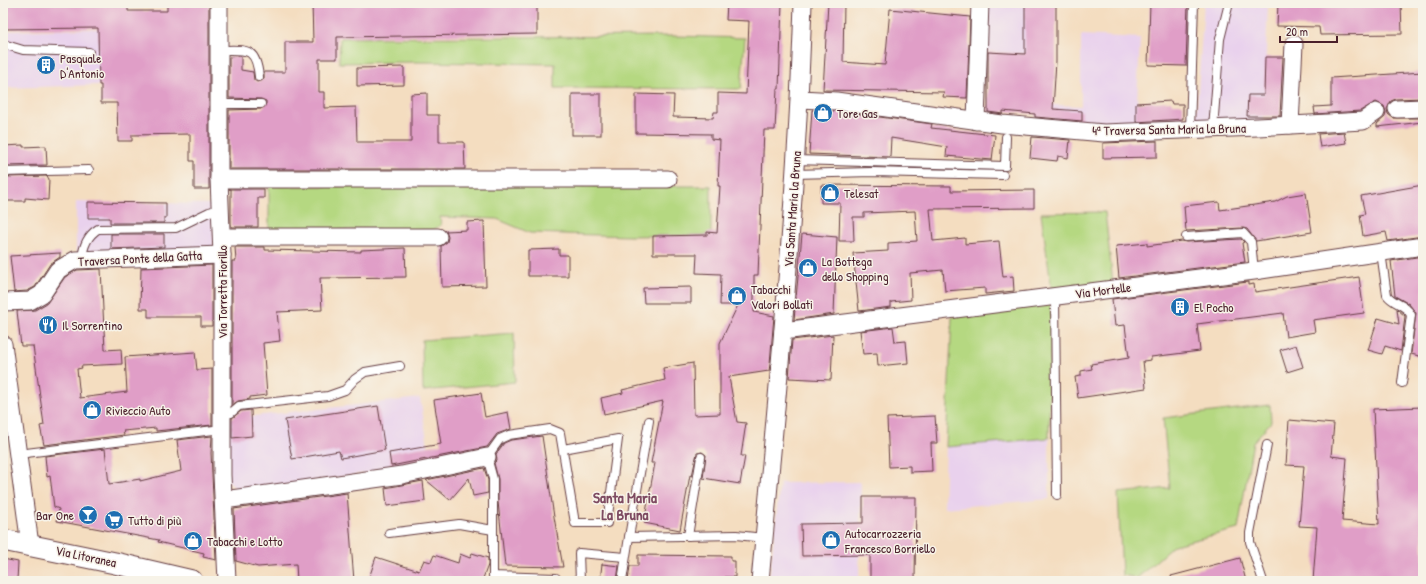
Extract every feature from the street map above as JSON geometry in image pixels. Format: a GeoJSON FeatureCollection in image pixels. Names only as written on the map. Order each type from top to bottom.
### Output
{"type":"FeatureCollection","features":[{"type":"Feature","properties":{"kind":"street","name":"Via Torretta Fiorillo"},"geometry":{"type":"LineString","coordinates":[[219,3],[219,179],[222,237],[222,475],[227,581]]}},
{"type":"Feature","properties":{"kind":"street","name":"Via Santa Maria la Bruna"},"geometry":{"type":"LineString","coordinates":[[760,581],[783,331],[801,99],[804,3]]}},
{"type":"Feature","properties":{"kind":"street"},"geometry":{"type":"LineString","coordinates":[[976,121],[980,3]]}},
{"type":"Feature","properties":{"kind":"street"},"geometry":{"type":"LineString","coordinates":[[1290,125],[1294,44]]}},
{"type":"Feature","properties":{"kind":"street","name":"4ª Traversa Santa Maria la Bruna"},"geometry":{"type":"LineString","coordinates":[[801,99],[836,101],[976,121],[1104,133],[1363,121],[1376,112]]}},
{"type":"Feature","properties":{"kind":"street"},"geometry":{"type":"LineString","coordinates":[[1397,109],[1423,108]]}},
{"type":"Feature","properties":{"kind":"street"},"geometry":{"type":"LineString","coordinates":[[219,179],[668,179]]}},
{"type":"Feature","properties":{"kind":"street"},"geometry":{"type":"LineString","coordinates":[[222,237],[438,237]]}},
{"type":"Feature","properties":{"kind":"street","name":"Via Mortelle"},"geometry":{"type":"LineString","coordinates":[[783,331],[1254,271],[1423,246]]}},
{"type":"Feature","properties":{"kind":"street","name":"Traversa Ponte della Gatta"},"geometry":{"type":"LineString","coordinates":[[3,302],[30,301],[42,294],[58,270],[67,264],[82,259],[222,254]]}},
{"type":"Feature","properties":{"kind":"street"},"geometry":{"type":"LineString","coordinates":[[3,344],[30,544]]}},
{"type":"Feature","properties":{"kind":"street"},"geometry":{"type":"LineString","coordinates":[[224,500],[402,475],[487,457]]}},
{"type":"Feature","properties":{"kind":"street","name":"Via Litoranea"},"geometry":{"type":"LineString","coordinates":[[3,540],[30,544],[192,581]]}},
{"type":"Feature","properties":{"kind":"lane"},"geometry":{"type":"LineString","coordinates":[[1190,130],[1194,3]]}},
{"type":"Feature","properties":{"kind":"lane"},"geometry":{"type":"LineString","coordinates":[[1213,129],[1220,39],[1229,3]]}},
{"type":"Feature","properties":{"kind":"lane"},"geometry":{"type":"LineString","coordinates":[[3,44],[23,50],[89,52]]}},
{"type":"Feature","properties":{"kind":"lane"},"geometry":{"type":"LineString","coordinates":[[219,50],[242,50],[252,53],[257,61],[259,77]]}},
{"type":"Feature","properties":{"kind":"lane"},"geometry":{"type":"LineString","coordinates":[[219,104],[261,104]]}},
{"type":"Feature","properties":{"kind":"lane"},"geometry":{"type":"LineString","coordinates":[[795,167],[1005,166],[1006,137]]}},
{"type":"Feature","properties":{"kind":"lane"},"geometry":{"type":"LineString","coordinates":[[795,167],[872,172],[1004,175]]}},
{"type":"Feature","properties":{"kind":"lane"},"geometry":{"type":"LineString","coordinates":[[3,172],[89,170]]}},
{"type":"Feature","properties":{"kind":"lane"},"geometry":{"type":"LineString","coordinates":[[82,259],[83,250],[89,235],[98,229],[176,228],[209,212],[221,209]]}},
{"type":"Feature","properties":{"kind":"lane"},"geometry":{"type":"LineString","coordinates":[[1186,237],[1243,233],[1250,242],[1254,271]]}},
{"type":"Feature","properties":{"kind":"lane"},"geometry":{"type":"LineString","coordinates":[[1381,252],[1388,295],[1390,299],[1407,307],[1411,315],[1402,383]]}},
{"type":"Feature","properties":{"kind":"lane"},"geometry":{"type":"LineString","coordinates":[[1055,296],[1057,495]]}},
{"type":"Feature","properties":{"kind":"lane"},"geometry":{"type":"LineString","coordinates":[[18,454],[222,422],[239,406],[328,396],[344,390],[365,372],[400,366]]}},
{"type":"Feature","properties":{"kind":"lane"},"geometry":{"type":"LineString","coordinates":[[622,581],[649,421]]}},
{"type":"Feature","properties":{"kind":"lane"},"geometry":{"type":"LineString","coordinates":[[556,578],[493,576],[493,479],[487,457],[500,439],[509,434],[550,429],[560,433],[562,449],[575,523],[607,522],[618,439],[562,449]]}},
{"type":"Feature","properties":{"kind":"lane"},"geometry":{"type":"LineString","coordinates":[[1263,581],[1250,542],[1250,533],[1266,445]]}},
{"type":"Feature","properties":{"kind":"lane"},"geometry":{"type":"LineString","coordinates":[[688,536],[701,458]]}},
{"type":"Feature","properties":{"kind":"lane"},"geometry":{"type":"LineString","coordinates":[[389,533],[459,524],[493,530]]}},
{"type":"Feature","properties":{"kind":"lane"},"geometry":{"type":"LineString","coordinates":[[629,537],[736,535],[764,538]]}},
{"type":"Feature","properties":{"kind":"lane"},"geometry":{"type":"LineString","coordinates":[[580,581],[578,553],[626,557]]}},
{"type":"Feature","properties":{"kind":"shaded area"},"geometry":{"type":"Polygon","coordinates":[[[974,3],[1056,3],[1056,56],[973,50],[974,3]]]}},
{"type":"Feature","properties":{"kind":"shaded area"},"geometry":{"type":"Polygon","coordinates":[[[1204,3],[1268,3],[1263,122],[1196,123],[1204,3]]]}},
{"type":"Feature","properties":{"kind":"shaded area"},"geometry":{"type":"Polygon","coordinates":[[[132,28],[132,84],[3,88],[3,31],[132,28]]]}},
{"type":"Feature","properties":{"kind":"shaded area"},"geometry":{"type":"Polygon","coordinates":[[[1081,35],[1140,38],[1136,125],[1081,126],[1052,123],[1053,105],[1081,106],[1081,35]]]}},
{"type":"Feature","properties":{"kind":"shaded area"},"geometry":{"type":"Polygon","coordinates":[[[76,202],[213,204],[214,251],[76,252],[76,202]]]}},
{"type":"Feature","properties":{"kind":"shaded area"},"geometry":{"type":"Polygon","coordinates":[[[420,398],[428,446],[389,453],[391,469],[239,493],[227,479],[227,419],[420,398]]]}},
{"type":"Feature","properties":{"kind":"shaded area"},"geometry":{"type":"Polygon","coordinates":[[[1049,438],[1049,499],[944,508],[946,447],[1049,438]]]}},
{"type":"Feature","properties":{"kind":"shaded area"},"geometry":{"type":"Polygon","coordinates":[[[861,482],[859,581],[769,581],[780,483],[861,482]]]}},
{"type":"Feature","properties":{"kind":"green space"},"geometry":{"type":"Polygon","coordinates":[[[675,36],[745,38],[741,89],[555,88],[555,64],[416,62],[339,63],[340,38],[675,36]]]}},
{"type":"Feature","properties":{"kind":"green space"},"geometry":{"type":"Polygon","coordinates":[[[269,186],[711,186],[711,235],[630,236],[530,233],[497,219],[440,217],[441,225],[433,230],[269,230],[269,186]]]}},
{"type":"Feature","properties":{"kind":"green space"},"geometry":{"type":"Polygon","coordinates":[[[1105,212],[1113,284],[1052,292],[1041,213],[1105,212]]]}},
{"type":"Feature","properties":{"kind":"green space"},"geometry":{"type":"Polygon","coordinates":[[[1051,303],[1049,438],[946,447],[952,317],[1051,303]]]}},
{"type":"Feature","properties":{"kind":"green space"},"geometry":{"type":"Polygon","coordinates":[[[514,333],[515,382],[423,391],[422,340],[514,333]]]}},
{"type":"Feature","properties":{"kind":"green space"},"geometry":{"type":"Polygon","coordinates":[[[1270,405],[1271,422],[1253,442],[1238,529],[1174,545],[1137,578],[1122,575],[1118,493],[1170,488],[1163,418],[1270,405]]]}},
{"type":"Feature","properties":{"kind":"building"},"geometry":{"type":"Polygon","coordinates":[[[3,3],[128,3],[128,11],[167,11],[167,3],[209,3],[209,189],[194,189],[194,161],[190,161],[190,134],[132,135],[132,141],[118,141],[117,103],[101,103],[101,85],[99,85],[98,28],[3,29],[3,3]]]}},
{"type":"Feature","properties":{"kind":"building"},"geometry":{"type":"Polygon","coordinates":[[[312,3],[537,3],[537,34],[337,37],[337,59],[319,59],[319,92],[324,92],[324,108],[356,107],[357,142],[411,142],[411,94],[427,93],[427,115],[439,115],[439,142],[464,142],[465,169],[229,169],[229,110],[261,109],[266,104],[266,101],[261,99],[229,98],[229,57],[241,56],[241,70],[253,72],[254,80],[257,82],[264,79],[264,72],[285,72],[285,42],[313,42],[312,3]]]}},
{"type":"Feature","properties":{"kind":"building"},"geometry":{"type":"Polygon","coordinates":[[[727,3],[782,3],[779,89],[777,89],[775,130],[764,130],[758,275],[754,275],[754,312],[774,316],[770,364],[769,371],[729,377],[737,422],[746,423],[741,456],[745,456],[740,484],[703,478],[706,455],[702,452],[697,453],[692,476],[690,475],[680,530],[644,523],[655,463],[651,463],[663,401],[604,414],[601,398],[623,393],[622,390],[665,380],[663,368],[693,363],[694,415],[720,414],[720,343],[738,305],[720,305],[721,274],[696,273],[697,254],[653,254],[653,236],[707,235],[707,232],[717,233],[720,186],[718,186],[720,140],[711,139],[711,134],[636,133],[636,94],[674,95],[673,117],[713,118],[714,112],[718,112],[718,93],[746,94],[749,21],[726,20],[727,3]]]}},
{"type":"Feature","properties":{"kind":"building"},"geometry":{"type":"Polygon","coordinates":[[[828,3],[844,3],[843,62],[885,65],[890,9],[970,17],[967,98],[943,97],[944,92],[823,90],[828,3]]]}},
{"type":"Feature","properties":{"kind":"building"},"geometry":{"type":"Polygon","coordinates":[[[1025,3],[1056,3],[1056,61],[1053,109],[1082,111],[1082,121],[1035,117],[1035,114],[1003,111],[1003,114],[988,112],[988,52],[1025,54],[1025,3]]]}},
{"type":"Feature","properties":{"kind":"building"},"geometry":{"type":"Polygon","coordinates":[[[1150,3],[1188,3],[1186,66],[1148,65],[1150,3]]]}},
{"type":"Feature","properties":{"kind":"building"},"geometry":{"type":"Polygon","coordinates":[[[1278,3],[1401,3],[1402,34],[1320,35],[1319,27],[1277,26],[1278,3]]]}},
{"type":"Feature","properties":{"kind":"building"},"geometry":{"type":"Polygon","coordinates":[[[1265,57],[1283,57],[1280,116],[1247,116],[1248,95],[1264,95],[1265,57]]]}},
{"type":"Feature","properties":{"kind":"building"},"geometry":{"type":"Polygon","coordinates":[[[404,67],[404,85],[357,86],[357,68],[404,67]]]}},
{"type":"Feature","properties":{"kind":"building"},"geometry":{"type":"Polygon","coordinates":[[[1423,72],[1423,98],[1396,99],[1391,101],[1387,109],[1388,114],[1393,118],[1423,118],[1423,122],[1377,127],[1377,124],[1385,117],[1386,112],[1384,106],[1376,102],[1360,111],[1315,114],[1314,107],[1331,106],[1331,78],[1423,72]]]}},
{"type":"Feature","properties":{"kind":"building"},"geometry":{"type":"Polygon","coordinates":[[[572,94],[601,94],[601,135],[572,135],[572,94]]]}},
{"type":"Feature","properties":{"kind":"building"},"geometry":{"type":"Polygon","coordinates":[[[1171,101],[1172,104],[1183,104],[1183,119],[1136,122],[1136,103],[1171,101]]]}},
{"type":"Feature","properties":{"kind":"building"},"geometry":{"type":"Polygon","coordinates":[[[812,110],[835,111],[932,124],[931,128],[995,135],[992,160],[946,156],[947,147],[891,138],[890,157],[809,154],[812,110]]]}},
{"type":"Feature","properties":{"kind":"building"},"geometry":{"type":"Polygon","coordinates":[[[1344,132],[1346,143],[1320,147],[1318,134],[1344,132]]]}},
{"type":"Feature","properties":{"kind":"building"},"geometry":{"type":"Polygon","coordinates":[[[1032,137],[1070,140],[1068,158],[1058,156],[1057,161],[1030,158],[1032,137]]]}},
{"type":"Feature","properties":{"kind":"building"},"geometry":{"type":"Polygon","coordinates":[[[1157,141],[1157,157],[1103,158],[1103,143],[1157,141]]]}},
{"type":"Feature","properties":{"kind":"building"},"geometry":{"type":"Polygon","coordinates":[[[23,145],[23,147],[46,146],[47,165],[3,166],[3,146],[23,145]]]}},
{"type":"Feature","properties":{"kind":"building"},"geometry":{"type":"Polygon","coordinates":[[[47,176],[49,179],[48,200],[25,198],[25,201],[4,201],[4,177],[47,176]]]}},
{"type":"Feature","properties":{"kind":"building"},"geometry":{"type":"Polygon","coordinates":[[[821,185],[951,186],[951,191],[1034,190],[1034,208],[930,209],[933,241],[965,238],[965,244],[999,241],[1003,277],[1013,276],[1014,291],[985,294],[985,288],[945,291],[943,270],[910,273],[911,300],[891,302],[891,307],[859,311],[853,253],[888,251],[888,243],[917,241],[915,211],[864,213],[864,217],[853,217],[854,241],[839,241],[840,203],[821,203],[821,185]]]}},
{"type":"Feature","properties":{"kind":"building"},"geometry":{"type":"Polygon","coordinates":[[[1423,185],[1423,236],[1388,241],[1386,232],[1363,236],[1360,215],[1365,214],[1361,196],[1423,185]]]}},
{"type":"Feature","properties":{"kind":"building"},"geometry":{"type":"Polygon","coordinates":[[[231,189],[264,189],[264,198],[258,198],[258,227],[231,227],[231,189]]]}},
{"type":"Feature","properties":{"kind":"building"},"geometry":{"type":"Polygon","coordinates":[[[1306,193],[1312,232],[1256,241],[1247,229],[1243,228],[1186,231],[1184,206],[1219,202],[1220,210],[1275,202],[1287,196],[1306,193]]]}},
{"type":"Feature","properties":{"kind":"building"},"geometry":{"type":"Polygon","coordinates":[[[88,202],[166,203],[166,218],[164,218],[164,223],[110,223],[110,218],[88,218],[88,202]]]}},
{"type":"Feature","properties":{"kind":"building"},"geometry":{"type":"Polygon","coordinates":[[[484,221],[486,286],[442,287],[441,246],[447,242],[448,237],[446,231],[467,230],[467,222],[484,221]]]}},
{"type":"Feature","properties":{"kind":"building"},"geometry":{"type":"Polygon","coordinates":[[[111,234],[164,234],[164,247],[111,249],[111,234]]]}},
{"type":"Feature","properties":{"kind":"building"},"geometry":{"type":"Polygon","coordinates":[[[802,234],[837,237],[834,314],[794,320],[802,234]]]}},
{"type":"Feature","properties":{"kind":"building"},"geometry":{"type":"Polygon","coordinates":[[[1241,239],[1244,242],[1242,243],[1245,262],[1119,278],[1116,246],[1147,243],[1147,246],[1182,241],[1241,239]]]}},
{"type":"Feature","properties":{"kind":"building"},"geometry":{"type":"Polygon","coordinates":[[[235,247],[265,247],[265,250],[361,252],[361,250],[405,248],[406,277],[320,278],[322,310],[277,312],[280,341],[263,343],[267,395],[250,397],[250,399],[238,401],[232,405],[232,261],[236,261],[235,247]]]}},
{"type":"Feature","properties":{"kind":"building"},"geometry":{"type":"Polygon","coordinates":[[[559,249],[559,255],[568,255],[568,276],[528,276],[528,250],[559,249]]]}},
{"type":"Feature","properties":{"kind":"building"},"geometry":{"type":"Polygon","coordinates":[[[60,253],[60,257],[50,264],[35,287],[27,291],[14,292],[10,256],[60,253]]]}},
{"type":"Feature","properties":{"kind":"building"},"geometry":{"type":"Polygon","coordinates":[[[1423,256],[1423,357],[1411,354],[1416,313],[1409,304],[1395,296],[1391,261],[1423,256]]]}},
{"type":"Feature","properties":{"kind":"building"},"geometry":{"type":"Polygon","coordinates":[[[212,265],[212,326],[201,326],[201,317],[148,317],[148,309],[140,309],[141,268],[212,265]]]}},
{"type":"Feature","properties":{"kind":"building"},"geometry":{"type":"Polygon","coordinates":[[[101,269],[105,350],[121,349],[122,364],[81,366],[82,368],[77,369],[80,398],[127,392],[125,357],[195,352],[197,370],[212,369],[212,425],[156,431],[156,428],[123,431],[124,435],[44,445],[40,426],[44,425],[33,346],[21,346],[17,311],[35,310],[47,303],[65,277],[77,270],[101,269]]]}},
{"type":"Feature","properties":{"kind":"building"},"geometry":{"type":"Polygon","coordinates":[[[1359,277],[1364,313],[1313,320],[1315,332],[1286,337],[1283,313],[1197,324],[1200,351],[1151,357],[1151,360],[1143,361],[1146,388],[1078,398],[1075,377],[1081,376],[1081,371],[1092,369],[1091,364],[1129,358],[1125,325],[1115,326],[1112,299],[1248,282],[1248,285],[1254,284],[1255,292],[1359,277]]]}},
{"type":"Feature","properties":{"kind":"building"},"geometry":{"type":"Polygon","coordinates":[[[691,287],[691,303],[644,303],[643,288],[691,287]]]}},
{"type":"Feature","properties":{"kind":"building"},"geometry":{"type":"Polygon","coordinates":[[[1397,309],[1405,316],[1401,351],[1385,346],[1382,354],[1368,350],[1378,318],[1399,324],[1397,309]]]}},
{"type":"Feature","properties":{"kind":"building"},"geometry":{"type":"Polygon","coordinates":[[[893,327],[895,342],[906,341],[908,363],[878,366],[877,353],[863,354],[860,331],[893,327]]]}},
{"type":"Feature","properties":{"kind":"building"},"geometry":{"type":"Polygon","coordinates":[[[833,335],[831,380],[789,378],[792,340],[833,335]]]}},
{"type":"Feature","properties":{"kind":"building"},"geometry":{"type":"Polygon","coordinates":[[[1296,345],[1303,367],[1287,372],[1280,350],[1296,345]]]}},
{"type":"Feature","properties":{"kind":"building"},"geometry":{"type":"Polygon","coordinates":[[[481,393],[485,417],[508,412],[511,429],[497,434],[487,447],[391,466],[389,453],[441,444],[434,400],[481,393]]]}},
{"type":"Feature","properties":{"kind":"building"},"geometry":{"type":"Polygon","coordinates":[[[378,406],[385,450],[341,458],[339,451],[292,459],[285,420],[378,406]]]}},
{"type":"Feature","properties":{"kind":"building"},"geometry":{"type":"Polygon","coordinates":[[[1422,407],[1423,581],[1313,581],[1317,527],[1299,526],[1304,466],[1286,465],[1289,420],[1334,424],[1331,456],[1347,458],[1342,521],[1379,524],[1373,409],[1422,407]]]}},
{"type":"Feature","properties":{"kind":"building"},"geometry":{"type":"Polygon","coordinates":[[[251,410],[252,436],[232,438],[232,418],[241,411],[251,410]]]}},
{"type":"Feature","properties":{"kind":"building"},"geometry":{"type":"Polygon","coordinates":[[[935,416],[937,443],[931,443],[932,471],[910,472],[910,466],[889,467],[887,418],[935,416]]]}},
{"type":"Feature","properties":{"kind":"building"},"geometry":{"type":"Polygon","coordinates":[[[212,436],[211,453],[216,560],[203,557],[204,553],[158,542],[159,540],[57,521],[59,509],[54,507],[50,476],[47,477],[45,456],[105,449],[109,484],[140,479],[140,481],[181,471],[177,440],[212,436]]]}},
{"type":"Feature","properties":{"kind":"building"},"geometry":{"type":"Polygon","coordinates":[[[542,436],[563,567],[505,566],[498,502],[498,479],[494,463],[497,460],[496,454],[504,443],[511,440],[542,436]]]}},
{"type":"Feature","properties":{"kind":"building"},"geometry":{"type":"Polygon","coordinates":[[[484,468],[488,480],[488,493],[473,496],[469,478],[450,500],[426,480],[484,468]]]}},
{"type":"Feature","properties":{"kind":"building"},"geometry":{"type":"Polygon","coordinates":[[[423,481],[425,501],[387,506],[385,488],[423,481]]]}},
{"type":"Feature","properties":{"kind":"building"},"geometry":{"type":"Polygon","coordinates":[[[347,493],[354,581],[324,581],[324,579],[297,581],[296,564],[258,567],[236,561],[234,509],[347,493]]]}},
{"type":"Feature","properties":{"kind":"building"},"geometry":{"type":"Polygon","coordinates":[[[863,497],[916,497],[915,581],[870,581],[870,555],[802,556],[801,524],[863,523],[863,497]]]}},
{"type":"Feature","properties":{"kind":"building"},"geometry":{"type":"Polygon","coordinates":[[[472,553],[488,558],[488,565],[482,581],[368,581],[376,557],[419,571],[424,560],[431,562],[434,555],[458,563],[460,554],[470,558],[472,553]]]}},
{"type":"Feature","properties":{"kind":"building"},"geometry":{"type":"Polygon","coordinates":[[[638,555],[731,556],[731,561],[735,561],[735,577],[725,577],[725,581],[628,581],[630,566],[638,566],[638,555]]]}},
{"type":"Feature","properties":{"kind":"building"},"geometry":{"type":"Polygon","coordinates":[[[1240,558],[1246,581],[1172,581],[1171,576],[1240,558]]]}},
{"type":"Feature","properties":{"kind":"building"},"geometry":{"type":"Polygon","coordinates":[[[3,559],[18,562],[17,581],[3,581],[3,559]]]}},
{"type":"Feature","properties":{"kind":"building"},"geometry":{"type":"Polygon","coordinates":[[[602,564],[619,566],[617,581],[600,581],[602,564]]]}},
{"type":"Feature","properties":{"kind":"place","name":"Pasquale D'Antonio"},"geometry":{"type":"Point","coordinates":[46,65]}},
{"type":"Feature","properties":{"kind":"place","name":"Tore Gas"},"geometry":{"type":"Point","coordinates":[823,113]}},
{"type":"Feature","properties":{"kind":"place","name":"Telesat"},"geometry":{"type":"Point","coordinates":[830,193]}},
{"type":"Feature","properties":{"kind":"place","name":"La Bottega dello Shopping"},"geometry":{"type":"Point","coordinates":[808,268]}},
{"type":"Feature","properties":{"kind":"place","name":"Tabacchi Valori Bollati"},"geometry":{"type":"Point","coordinates":[737,296]}},
{"type":"Feature","properties":{"kind":"place","name":"El Pocho"},"geometry":{"type":"Point","coordinates":[1180,307]}},
{"type":"Feature","properties":{"kind":"place","name":"Il Sorrentino"},"geometry":{"type":"Point","coordinates":[48,325]}},
{"type":"Feature","properties":{"kind":"place","name":"Rivieccio Auto"},"geometry":{"type":"Point","coordinates":[92,410]}},
{"type":"Feature","properties":{"kind":"place","name":"Bar One"},"geometry":{"type":"Point","coordinates":[88,515]}},
{"type":"Feature","properties":{"kind":"place","name":"Tutto di più"},"geometry":{"type":"Point","coordinates":[114,520]}},
{"type":"Feature","properties":{"kind":"place","name":"Autocarrozzeria Francesco Borriello"},"geometry":{"type":"Point","coordinates":[831,540]}},
{"type":"Feature","properties":{"kind":"place","name":"Tabacchi e Lotto"},"geometry":{"type":"Point","coordinates":[193,541]}},
{"type":"Feature","properties":{"kind":"district","name":"Santa Maria La Bruna"},"geometry":{"type":"Point","coordinates":[625,506]}}]}
